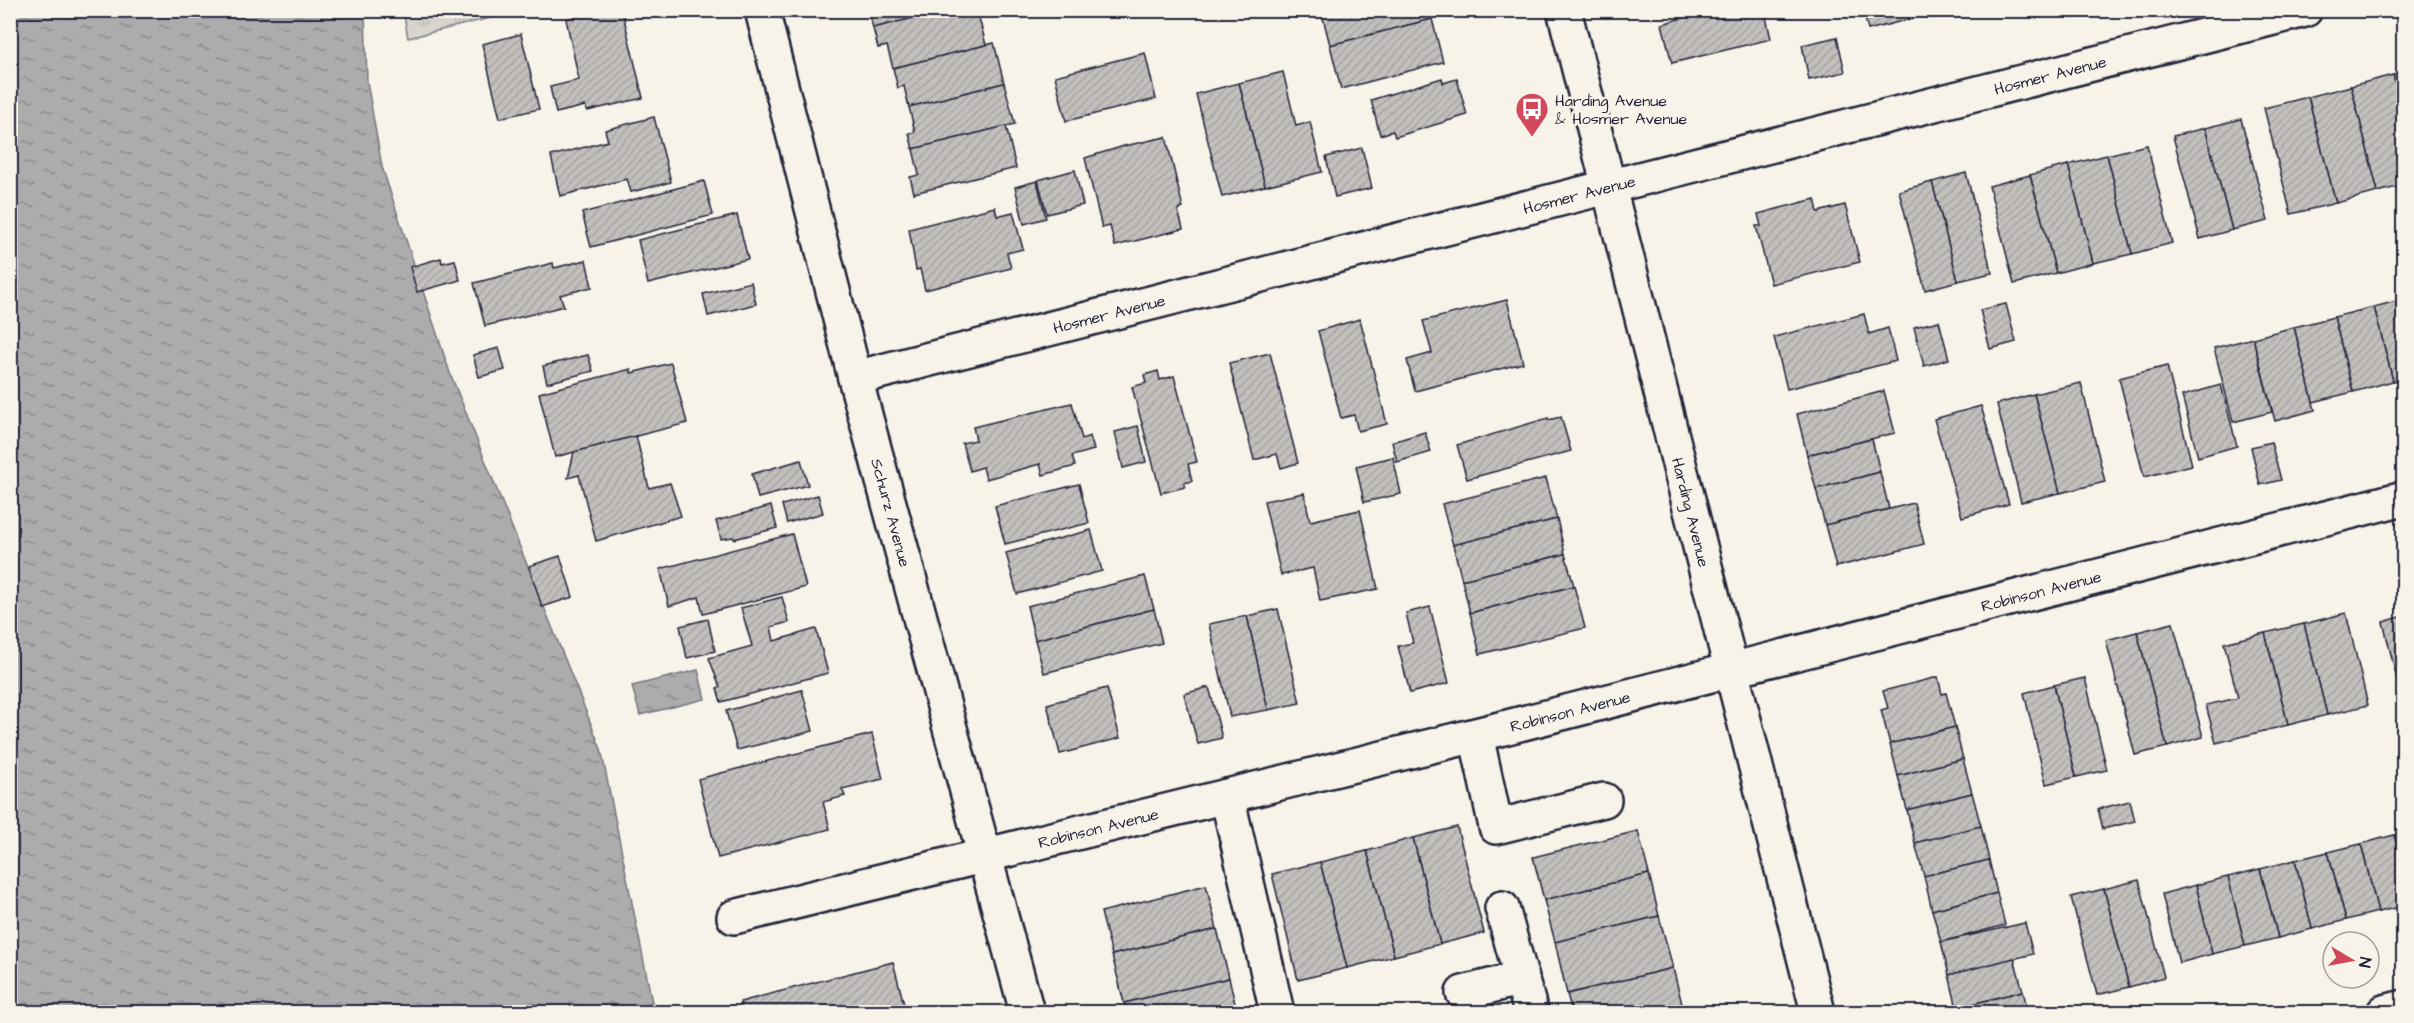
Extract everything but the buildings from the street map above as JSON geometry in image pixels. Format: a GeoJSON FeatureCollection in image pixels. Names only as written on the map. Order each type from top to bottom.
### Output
{"type":"FeatureCollection","features":[{"type":"Feature","properties":{"kind":"street","name":"Schurz Avenue"},"geometry":{"type":"LineString","coordinates":[[762,10],[855,378],[987,856],[1027,1012]]}},
{"type":"Feature","properties":{"kind":"street","name":"Harding Avenue"},"geometry":{"type":"LineString","coordinates":[[1564,10],[1818,1012]]}},
{"type":"Feature","properties":{"kind":"street","name":"Hosmer Avenue"},"geometry":{"type":"LineString","coordinates":[[855,378],[2305,10]]}},
{"type":"Feature","properties":{"kind":"street","name":"Robinson Avenue"},"geometry":{"type":"LineString","coordinates":[[734,917],[1731,671],[2403,498]]}},
{"type":"Feature","properties":{"kind":"street"},"geometry":{"type":"LineString","coordinates":[[1476,735],[1496,827],[1604,800]]}},
{"type":"Feature","properties":{"kind":"street"},"geometry":{"type":"LineString","coordinates":[[1227,796],[1277,1012]]}},
{"type":"Feature","properties":{"kind":"street"},"geometry":{"type":"LineString","coordinates":[[1502,908],[1531,1012]]}},
{"type":"Feature","properties":{"kind":"street"},"geometry":{"type":"LineString","coordinates":[[1463,993],[1521,978]]}},
{"type":"Feature","properties":{"kind":"street"},"geometry":{"type":"LineString","coordinates":[[2384,1012],[2403,1007]]}},
{"type":"Feature","properties":{"kind":"green space"},"geometry":{"type":"Polygon","coordinates":[[[403,10],[519,10],[519,11],[408,38],[403,10]]]}},
{"type":"Feature","properties":{"kind":"water"},"geometry":{"type":"Polygon","coordinates":[[[10,11],[365,11],[367,82],[382,167],[450,373],[601,749],[654,1012],[11,1012],[10,11]]]}},
{"type":"Feature","properties":{"kind":"water"},"geometry":{"type":"Polygon","coordinates":[[[698,670],[705,699],[640,715],[632,686],[698,670]]]}},
{"type":"Feature","properties":{"kind":"place","name":"Harding Avenue & Hosmer Avenue"},"geometry":{"type":"Point","coordinates":[1532,138]}}]}
